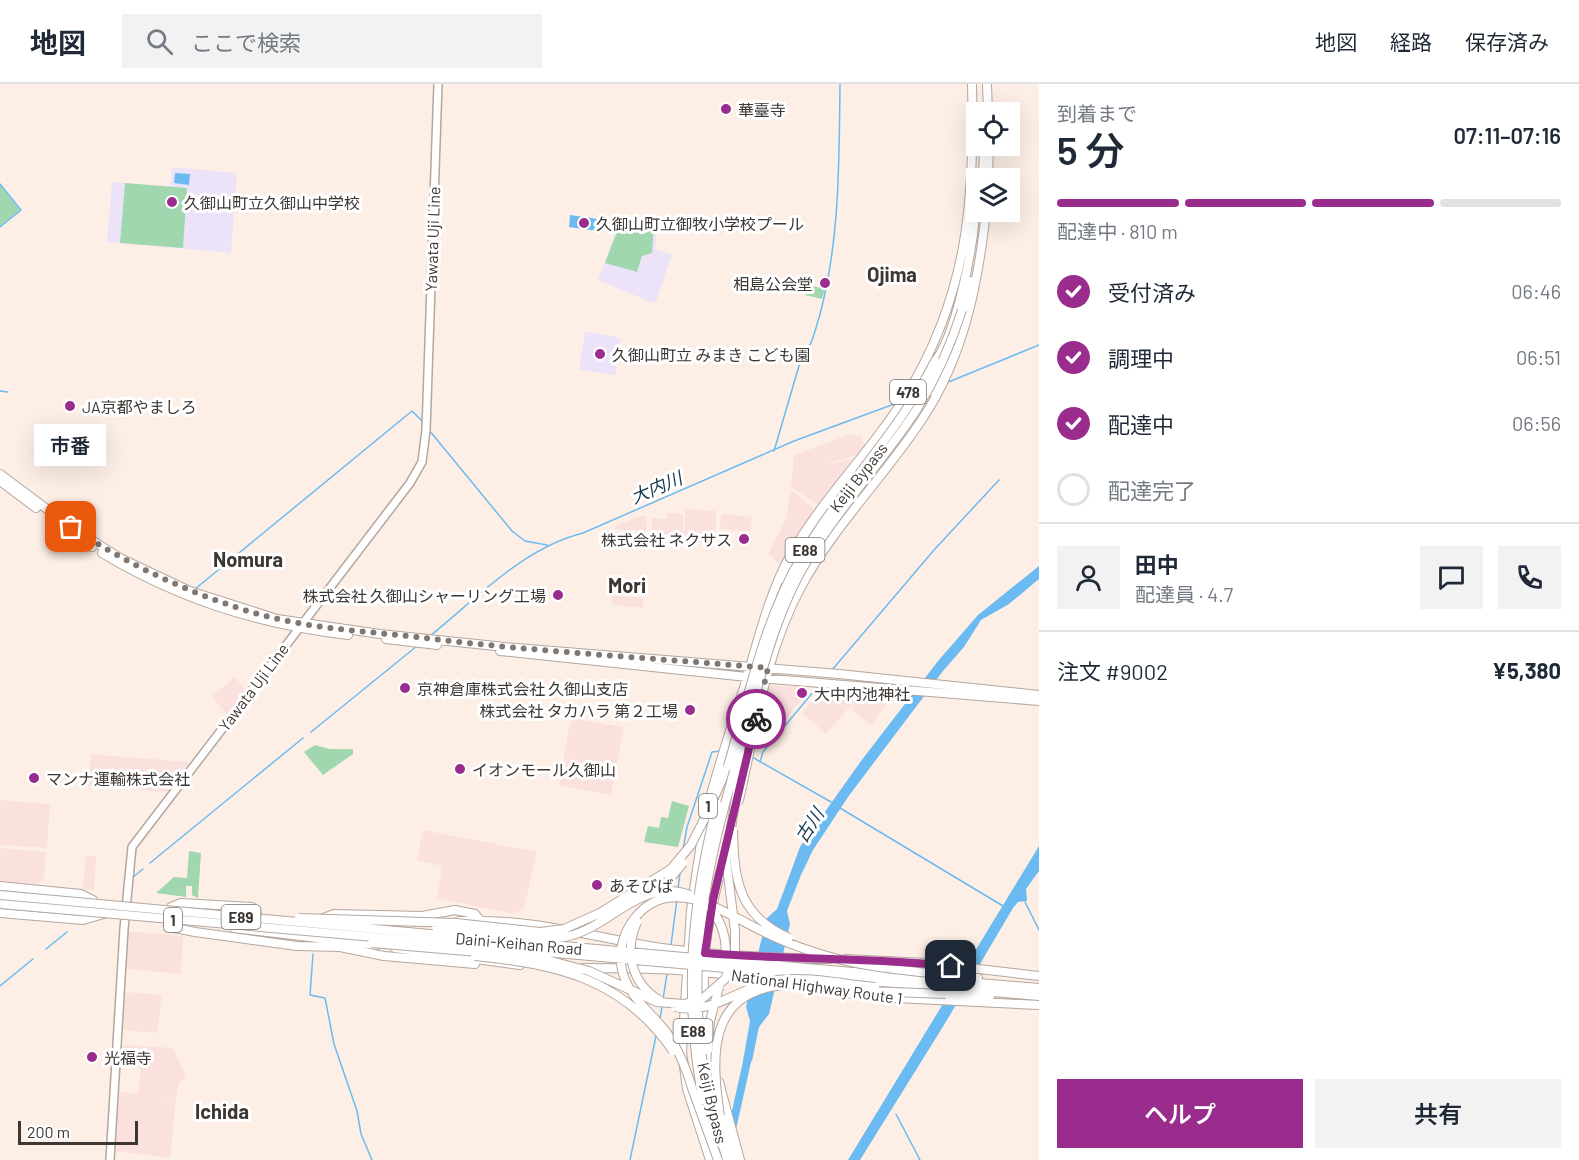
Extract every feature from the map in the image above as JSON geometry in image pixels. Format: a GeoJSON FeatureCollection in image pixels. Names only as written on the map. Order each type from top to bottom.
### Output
{"type":"FeatureCollection","features":[{"type":"Feature","properties":{"kind":"highway"},"geometry":{"type":"LineString","coordinates":[[974,84],[976,102]]}},
{"type":"Feature","properties":{"kind":"highway","name":"478"},"geometry":{"type":"LineString","coordinates":[[750,666],[770,603],[800,539],[906,395],[945,319],[960,270],[970,217],[974,84]]}},
{"type":"Feature","properties":{"kind":"highway"},"geometry":{"type":"LineString","coordinates":[[985,84],[986,102]]}},
{"type":"Feature","properties":{"kind":"highway","name":"Keiji Bypass"},"geometry":{"type":"LineString","coordinates":[[719,1160],[706,1110],[691,1016],[699,881],[728,766],[765,638],[792,575],[820,527],[901,420],[935,361],[960,296],[971,248],[976,204],[977,156]]}},
{"type":"Feature","properties":{"kind":"highway","name":"Keiji Bypass"},"geometry":{"type":"LineString","coordinates":[[727,1160],[709,1099],[702,1056],[695,961],[702,903],[711,857],[782,612],[805,563],[836,516],[916,409],[941,364],[963,310],[976,259],[980,222]]}},
{"type":"Feature","properties":{"kind":"highway","name":"478"},"geometry":{"type":"LineString","coordinates":[[768,668],[781,628],[802,585],[828,546],[914,433],[943,384],[958,350],[970,310],[984,222]]}},
{"type":"Feature","properties":{"kind":"highway"},"geometry":{"type":"LineString","coordinates":[[802,585],[823,545],[929,400],[945,365],[963,310]]}},
{"type":"Feature","properties":{"kind":"highway"},"geometry":{"type":"LineString","coordinates":[[770,603],[825,511],[935,361]]}},
{"type":"Feature","properties":{"kind":"highway"},"geometry":{"type":"LineString","coordinates":[[0,474],[71,527],[141,568],[190,591],[299,626],[747,677],[902,691],[943,690],[1039,695]]}},
{"type":"Feature","properties":{"kind":"highway"},"geometry":{"type":"LineString","coordinates":[[0,481],[77,538],[144,576],[223,609],[299,626],[417,643],[431,640],[908,681],[943,690],[1039,701]]}},
{"type":"Feature","properties":{"kind":"highway","name":"1"},"geometry":{"type":"LineString","coordinates":[[740,1160],[724,1106],[706,1021],[703,972],[688,951],[697,860],[707,810],[750,666]]}},
{"type":"Feature","properties":{"kind":"highway","name":"1"},"geometry":{"type":"LineString","coordinates":[[710,1160],[699,1131],[683,1065],[686,970],[705,953],[713,900],[741,789],[763,677],[768,668]]}},
{"type":"Feature","properties":{"kind":"highway"},"geometry":{"type":"LineString","coordinates":[[372,943],[536,957],[589,971],[657,1002],[677,1004],[696,1002],[708,996],[722,984],[731,969],[735,953],[735,931],[726,859],[735,798],[763,677]]}},
{"type":"Feature","properties":{"kind":"highway"},"geometry":{"type":"LineString","coordinates":[[728,766],[689,854],[642,912],[631,937],[630,956],[639,982],[655,998],[675,1007],[701,1009],[762,984],[790,980],[946,994]]}},
{"type":"Feature","properties":{"kind":"highway"},"geometry":{"type":"LineString","coordinates":[[735,798],[733,831],[737,878],[745,903],[758,919],[788,938],[826,951],[939,974]]}},
{"type":"Feature","properties":{"kind":"highway"},"geometry":{"type":"LineString","coordinates":[[243,917],[456,923],[540,932],[564,929],[600,913],[671,869],[691,845],[708,814]]}},
{"type":"Feature","properties":{"kind":"highway"},"geometry":{"type":"LineString","coordinates":[[0,886],[81,894],[93,900]]}},
{"type":"Feature","properties":{"kind":"highway"},"geometry":{"type":"LineString","coordinates":[[0,893],[27,889]]}},
{"type":"Feature","properties":{"kind":"highway"},"geometry":{"type":"LineString","coordinates":[[360,919],[554,938],[586,930],[631,902],[654,892],[677,891],[698,899],[711,909],[720,922],[727,946],[726,963],[712,1012],[708,1040],[709,1061],[720,1116],[734,1160]]}},
{"type":"Feature","properties":{"kind":"highway","name":"1"},"geometry":{"type":"LineString","coordinates":[[0,893],[126,903]]}},
{"type":"Feature","properties":{"kind":"highway","name":"Daini-Keihan Road"},"geometry":{"type":"LineString","coordinates":[[0,893],[243,917],[1039,987]]}},
{"type":"Feature","properties":{"kind":"highway"},"geometry":{"type":"LineString","coordinates":[[719,1160],[677,1049],[634,994],[622,970],[622,945],[631,923],[642,910],[658,902],[681,897],[698,899],[771,935],[820,954],[870,966],[1039,987]]}},
{"type":"Feature","properties":{"kind":"highway","name":"National Highway Route 1"},"geometry":{"type":"LineString","coordinates":[[126,903],[320,920],[334,914],[422,916],[455,910],[475,914],[480,920],[548,924],[705,953],[893,960],[1039,976]]}},
{"type":"Feature","properties":{"kind":"highway"},"geometry":{"type":"LineString","coordinates":[[0,905],[4,914],[83,920],[105,914]]}},
{"type":"Feature","properties":{"kind":"highway","name":"1"},"geometry":{"type":"LineString","coordinates":[[0,905],[125,915]]}},
{"type":"Feature","properties":{"kind":"highway","name":"Daini-Keihan Road"},"geometry":{"type":"LineString","coordinates":[[0,905],[1039,997]]}},
{"type":"Feature","properties":{"kind":"highway","name":"National Highway Route 1"},"geometry":{"type":"LineString","coordinates":[[125,915],[168,919],[179,930],[297,946],[340,947],[384,956],[447,963],[501,963],[572,969],[686,970],[876,997],[1039,1005]]}},
{"type":"Feature","properties":{"kind":"highway"},"geometry":{"type":"LineString","coordinates":[[192,921],[535,963],[594,982],[625,1000],[653,1025],[673,1052],[693,1091]]}},
{"type":"Feature","properties":{"kind":"highway"},"geometry":{"type":"LineString","coordinates":[[588,932],[649,956],[741,967],[816,989]]}},
{"type":"Feature","properties":{"kind":"highway"},"geometry":{"type":"LineString","coordinates":[[688,951],[703,972]]}},
{"type":"Feature","properties":{"kind":"highway"},"geometry":{"type":"LineString","coordinates":[[720,1116],[715,1068],[717,1035],[729,1011],[749,995],[765,988],[793,985],[874,992],[1039,997]]}},
{"type":"Feature","properties":{"kind":"main road","name":"Yawata Uji Line"},"geometry":{"type":"LineString","coordinates":[[110,1160],[129,855],[137,838],[403,492],[422,462],[426,430],[438,84]]}},
{"type":"Feature","properties":{"kind":"shaded area","name":"久御山町立久御山中学校"},"geometry":{"type":"Polygon","coordinates":[[[172,167],[237,173],[231,253],[107,242],[112,182],[170,187],[172,167]]]}},
{"type":"Feature","properties":{"kind":"shaded area"},"geometry":{"type":"Polygon","coordinates":[[[621,216],[658,224],[655,249],[672,255],[656,301],[653,303],[598,280],[621,216]]]}},
{"type":"Feature","properties":{"kind":"shaded area","name":"久御山町立 みまき こども園"},"geometry":{"type":"Polygon","coordinates":[[[585,331],[621,338],[615,375],[579,370],[585,331]]]}},
{"type":"Feature","properties":{"kind":"shaded area"},"geometry":{"type":"Polygon","coordinates":[[[848,435],[860,436],[865,444],[857,455],[823,465],[853,459],[818,505],[791,487],[794,455],[848,435]]]}},
{"type":"Feature","properties":{"kind":"shaded area"},"geometry":{"type":"Polygon","coordinates":[[[791,490],[814,509],[781,565],[768,554],[786,519],[791,490]]]}},
{"type":"Feature","properties":{"kind":"shaded area"},"geometry":{"type":"Polygon","coordinates":[[[685,509],[716,511],[715,544],[684,541],[685,509]]]}},
{"type":"Feature","properties":{"kind":"shaded area"},"geometry":{"type":"Polygon","coordinates":[[[667,513],[683,514],[683,536],[651,533],[652,518],[666,519],[667,513]]]}},
{"type":"Feature","properties":{"kind":"shaded area"},"geometry":{"type":"Polygon","coordinates":[[[721,514],[752,517],[751,531],[720,529],[721,514]]]}},
{"type":"Feature","properties":{"kind":"shaded area"},"geometry":{"type":"Polygon","coordinates":[[[644,515],[647,517],[646,531],[615,529],[616,525],[644,515]]]}},
{"type":"Feature","properties":{"kind":"shaded area"},"geometry":{"type":"Polygon","coordinates":[[[612,595],[643,598],[643,608],[612,605],[612,595]]]}},
{"type":"Feature","properties":{"kind":"shaded area"},"geometry":{"type":"Polygon","coordinates":[[[235,677],[246,690],[227,715],[212,696],[235,677]]]}},
{"type":"Feature","properties":{"kind":"shaded area"},"geometry":{"type":"Polygon","coordinates":[[[773,685],[801,687],[796,693],[802,699],[785,720],[765,702],[768,689],[773,685]]]}},
{"type":"Feature","properties":{"kind":"shaded area"},"geometry":{"type":"Polygon","coordinates":[[[822,689],[862,693],[826,734],[802,713],[822,689]]]}},
{"type":"Feature","properties":{"kind":"shaded area"},"geometry":{"type":"Polygon","coordinates":[[[863,693],[893,695],[871,725],[850,708],[863,693]]]}},
{"type":"Feature","properties":{"kind":"shaded area"},"geometry":{"type":"Polygon","coordinates":[[[574,719],[624,727],[611,795],[559,785],[570,722],[574,719]]]}},
{"type":"Feature","properties":{"kind":"shaded area"},"geometry":{"type":"Polygon","coordinates":[[[91,754],[188,762],[189,764],[167,792],[88,786],[91,754]]]}},
{"type":"Feature","properties":{"kind":"shaded area"},"geometry":{"type":"Polygon","coordinates":[[[0,800],[50,804],[47,848],[0,845],[0,800]]]}},
{"type":"Feature","properties":{"kind":"shaded area"},"geometry":{"type":"Polygon","coordinates":[[[423,830],[537,852],[524,908],[513,914],[437,898],[442,866],[417,860],[423,830]]]}},
{"type":"Feature","properties":{"kind":"shaded area"},"geometry":{"type":"Polygon","coordinates":[[[0,848],[46,852],[44,877],[39,884],[0,881],[0,848]]]}},
{"type":"Feature","properties":{"kind":"shaded area"},"geometry":{"type":"Polygon","coordinates":[[[86,855],[96,856],[94,890],[83,889],[86,855]]]}},
{"type":"Feature","properties":{"kind":"shaded area"},"geometry":{"type":"Polygon","coordinates":[[[128,931],[183,936],[181,974],[126,969],[128,931]]]}},
{"type":"Feature","properties":{"kind":"shaded area"},"geometry":{"type":"Polygon","coordinates":[[[125,992],[162,995],[157,1033],[122,1030],[125,992]]]}},
{"type":"Feature","properties":{"kind":"shaded area"},"geometry":{"type":"Polygon","coordinates":[[[124,1045],[173,1048],[186,1076],[179,1083],[176,1098],[154,1096],[176,1099],[170,1158],[115,1151],[119,1092],[138,1094],[141,1069],[120,1066],[124,1045]]]}},
{"type":"Feature","properties":{"kind":"green space"},"geometry":{"type":"Polygon","coordinates":[[[125,183],[187,188],[183,248],[120,243],[125,183]]]}},
{"type":"Feature","properties":{"kind":"green space"},"geometry":{"type":"Polygon","coordinates":[[[0,185],[20,210],[0,226],[0,185]]]}},
{"type":"Feature","properties":{"kind":"green space"},"geometry":{"type":"Polygon","coordinates":[[[622,219],[654,224],[652,253],[642,256],[637,272],[605,263],[622,219]]]}},
{"type":"Feature","properties":{"kind":"green space"},"geometry":{"type":"Polygon","coordinates":[[[813,286],[825,289],[822,299],[805,295],[813,286]]]}},
{"type":"Feature","properties":{"kind":"green space"},"geometry":{"type":"Polygon","coordinates":[[[315,745],[329,749],[353,749],[353,754],[323,775],[304,752],[315,745]]]}},
{"type":"Feature","properties":{"kind":"green space"},"geometry":{"type":"Polygon","coordinates":[[[672,801],[689,806],[678,847],[644,842],[648,826],[659,828],[661,817],[668,818],[672,801]]]}},
{"type":"Feature","properties":{"kind":"green space"},"geometry":{"type":"Polygon","coordinates":[[[189,851],[201,853],[198,898],[192,895],[192,886],[186,886],[186,897],[156,893],[174,877],[187,878],[189,851]]]}},
{"type":"Feature","properties":{"kind":"water"},"geometry":{"type":"Polygon","coordinates":[[[175,173],[190,174],[189,185],[174,183],[175,173]]]}},
{"type":"Feature","properties":{"kind":"water","name":"久御山町立御牧小学校プール"},"geometry":{"type":"Polygon","coordinates":[[[570,215],[598,219],[597,231],[569,227],[570,215]]]}},
{"type":"Feature","properties":{"kind":"water"},"geometry":{"type":"Polygon","coordinates":[[[1039,566],[1039,579],[1009,604],[981,620],[964,647],[943,671],[848,797],[813,850],[787,911],[790,924],[769,1014],[759,1027],[752,1061],[743,1061],[750,1021],[746,1007],[767,918],[777,909],[800,847],[861,761],[938,661],[978,615],[1039,566]]]}},
{"type":"Feature","properties":{"kind":"water"},"geometry":{"type":"Polygon","coordinates":[[[1039,846],[1039,871],[1026,889],[1027,901],[1018,902],[1013,908],[860,1160],[848,1160],[1039,846]]]}},
{"type":"Feature","properties":{"kind":"waterway"},"geometry":{"type":"LineString","coordinates":[[774,451],[801,359],[808,350],[814,334],[826,289],[837,202],[840,84]]}},
{"type":"Feature","properties":{"kind":"waterway"},"geometry":{"type":"LineString","coordinates":[[0,184],[21,210],[0,227]]}},
{"type":"Feature","properties":{"kind":"waterway"},"geometry":{"type":"LineString","coordinates":[[946,383],[1039,345]]}},
{"type":"Feature","properties":{"kind":"waterway"},"geometry":{"type":"LineString","coordinates":[[0,391],[8,392]]}},
{"type":"Feature","properties":{"kind":"waterway","name":"大内川"},"geometry":{"type":"LineString","coordinates":[[430,636],[502,576],[540,550],[794,441],[897,403]]}},
{"type":"Feature","properties":{"kind":"waterway"},"geometry":{"type":"LineString","coordinates":[[195,589],[412,411],[422,421]]}},
{"type":"Feature","properties":{"kind":"waterway"},"geometry":{"type":"LineString","coordinates":[[429,430],[512,531],[525,541],[547,545]]}},
{"type":"Feature","properties":{"kind":"waterway"},"geometry":{"type":"LineString","coordinates":[[832,670],[934,550],[999,480]]}},
{"type":"Feature","properties":{"kind":"waterway"},"geometry":{"type":"LineString","coordinates":[[311,732],[417,646]]}},
{"type":"Feature","properties":{"kind":"waterway"},"geometry":{"type":"LineString","coordinates":[[760,762],[763,752],[819,685]]}},
{"type":"Feature","properties":{"kind":"waterway"},"geometry":{"type":"LineString","coordinates":[[150,863],[303,738]]}},
{"type":"Feature","properties":{"kind":"waterway"},"geometry":{"type":"LineString","coordinates":[[683,850],[687,827],[712,752],[721,751]]}},
{"type":"Feature","properties":{"kind":"waterway"},"geometry":{"type":"LineString","coordinates":[[752,757],[831,802]]}},
{"type":"Feature","properties":{"kind":"waterway"},"geometry":{"type":"LineString","coordinates":[[840,808],[1003,906]]}},
{"type":"Feature","properties":{"kind":"waterway"},"geometry":{"type":"LineString","coordinates":[[133,877],[143,869]]}},
{"type":"Feature","properties":{"kind":"waterway"},"geometry":{"type":"LineString","coordinates":[[678,889],[680,873]]}},
{"type":"Feature","properties":{"kind":"waterway"},"geometry":{"type":"LineString","coordinates":[[671,945],[677,899]]}},
{"type":"Feature","properties":{"kind":"waterway"},"geometry":{"type":"LineString","coordinates":[[1025,902],[1039,930]]}},
{"type":"Feature","properties":{"kind":"waterway"},"geometry":{"type":"LineString","coordinates":[[46,949],[67,932]]}},
{"type":"Feature","properties":{"kind":"waterway"},"geometry":{"type":"LineString","coordinates":[[313,954],[310,995],[325,998],[334,1044],[357,1111],[361,1134],[372,1160]]}},
{"type":"Feature","properties":{"kind":"waterway"},"geometry":{"type":"LineString","coordinates":[[0,986],[33,959]]}},
{"type":"Feature","properties":{"kind":"waterway"},"geometry":{"type":"LineString","coordinates":[[663,999],[667,974]]}},
{"type":"Feature","properties":{"kind":"waterway"},"geometry":{"type":"LineString","coordinates":[[660,1019],[662,1006]]}},
{"type":"Feature","properties":{"kind":"waterway"},"geometry":{"type":"LineString","coordinates":[[630,1160],[656,1036]]}},
{"type":"Feature","properties":{"kind":"waterway","name":"古川"},"geometry":{"type":"LineString","coordinates":[[732,1129],[749,1053]]}},
{"type":"Feature","properties":{"kind":"waterway"},"geometry":{"type":"LineString","coordinates":[[896,1114],[920,1160]]}},
{"type":"Feature","properties":{"kind":"way so far"},"geometry":{"type":"LineString","coordinates":[[71,527],[120,558],[190,591],[277,619],[380,634],[768,668],[756,719]]}},
{"type":"Feature","properties":{"kind":"place","name":"華臺寺"},"geometry":{"type":"Point","coordinates":[726,109]}},
{"type":"Feature","properties":{"kind":"place","name":"久御山町立久御山中学校"},"geometry":{"type":"Point","coordinates":[172,202]}},
{"type":"Feature","properties":{"kind":"place","name":"久御山町立御牧小学校プール"},"geometry":{"type":"Point","coordinates":[584,223]}},
{"type":"Feature","properties":{"kind":"place","name":"相島公会堂"},"geometry":{"type":"Point","coordinates":[825,283]}},
{"type":"Feature","properties":{"kind":"place","name":"久御山町立 みまき こども園"},"geometry":{"type":"Point","coordinates":[600,354]}},
{"type":"Feature","properties":{"kind":"place","name":"JA京都やましろ"},"geometry":{"type":"Point","coordinates":[70,406]}},
{"type":"Feature","properties":{"kind":"place","name":"市番"},"geometry":{"type":"Point","coordinates":[71,527]}},
{"type":"Feature","properties":{"kind":"place","name":"株式会社 ネクサス"},"geometry":{"type":"Point","coordinates":[744,539]}},
{"type":"Feature","properties":{"kind":"place","name":"株式会社 久御山シャーリング工場"},"geometry":{"type":"Point","coordinates":[558,595]}},
{"type":"Feature","properties":{"kind":"place","name":"京神倉庫株式会社 久御山支店"},"geometry":{"type":"Point","coordinates":[405,688]}},
{"type":"Feature","properties":{"kind":"place","name":"大中内池神社"},"geometry":{"type":"Point","coordinates":[802,693]}},
{"type":"Feature","properties":{"kind":"place","name":"株式会社 タカハラ 第２工場"},"geometry":{"type":"Point","coordinates":[690,710]}},
{"type":"Feature","properties":{"kind":"place","name":"イオンモール久御山"},"geometry":{"type":"Point","coordinates":[460,769]}},
{"type":"Feature","properties":{"kind":"place","name":"マンナ運輸株式会社"},"geometry":{"type":"Point","coordinates":[34,778]}},
{"type":"Feature","properties":{"kind":"place","name":"あそびば"},"geometry":{"type":"Point","coordinates":[597,885]}},
{"type":"Feature","properties":{"kind":"place","name":"光福寺"},"geometry":{"type":"Point","coordinates":[92,1057]}},
{"type":"Feature","properties":{"kind":"district","name":"Ojima"},"geometry":{"type":"Point","coordinates":[892,274]}},
{"type":"Feature","properties":{"kind":"district","name":"Nomura"},"geometry":{"type":"Point","coordinates":[248,559]}},
{"type":"Feature","properties":{"kind":"district","name":"Mori"},"geometry":{"type":"Point","coordinates":[627,585]}},
{"type":"Feature","properties":{"kind":"district","name":"Ichida"},"geometry":{"type":"Point","coordinates":[222,1111]}},
{"type":"Feature","properties":{"kind":"route"},"geometry":{"type":"LineString","coordinates":[[756,719],[736,812],[707,926],[705,953],[772,958],[893,960],[951,966]]}}]}
